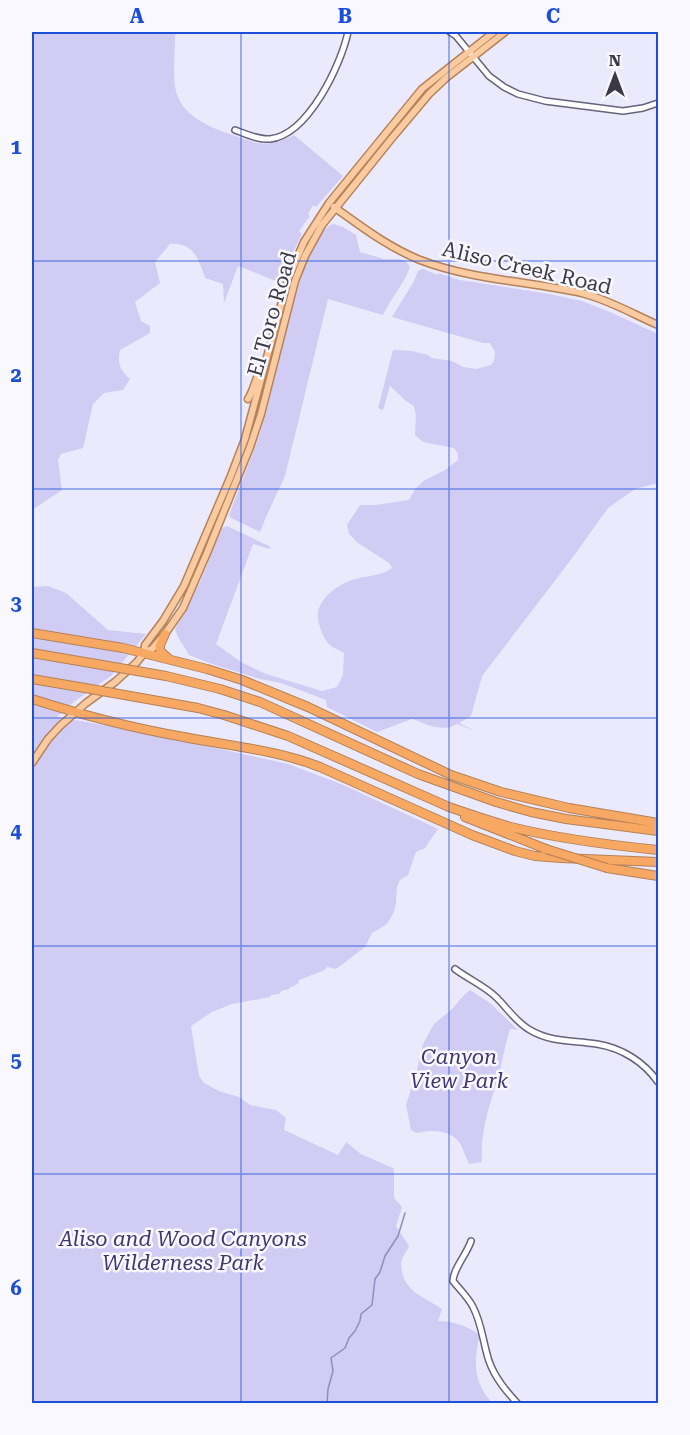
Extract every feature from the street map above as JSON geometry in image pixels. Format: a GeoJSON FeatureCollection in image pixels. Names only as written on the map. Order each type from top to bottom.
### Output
{"type":"FeatureCollection","features":[{"type":"Feature","properties":{"kind":"highway"},"geometry":{"type":"LineString","coordinates":[[32,633],[144,653],[207,669],[242,680],[308,707],[451,775],[501,792],[569,808],[658,823]]}},
{"type":"Feature","properties":{"kind":"highway"},"geometry":{"type":"LineString","coordinates":[[165,634],[160,651],[169,659]]}},
{"type":"Feature","properties":{"kind":"highway"},"geometry":{"type":"LineString","coordinates":[[32,653],[166,676],[220,689],[260,702],[418,774],[496,802],[566,819],[658,831]]}},
{"type":"Feature","properties":{"kind":"highway"},"geometry":{"type":"LineString","coordinates":[[32,679],[198,708],[234,718],[288,736],[449,807],[509,826],[556,837],[658,850]]}},
{"type":"Feature","properties":{"kind":"highway"},"geometry":{"type":"LineString","coordinates":[[32,699],[137,729],[294,758],[320,767],[471,835],[515,851],[561,858],[658,862]]}},
{"type":"Feature","properties":{"kind":"highway"},"geometry":{"type":"LineString","coordinates":[[449,807],[470,820],[546,849],[607,868],[658,876]]}},
{"type":"Feature","properties":{"kind":"main road","name":"El Toro Road"},"geometry":{"type":"LineString","coordinates":[[32,763],[48,739],[75,712],[116,682],[144,653],[152,650],[183,608],[238,480],[261,414],[299,270],[317,232],[429,94],[494,32]]}},
{"type":"Feature","properties":{"kind":"main road","name":"El Toro Road"},"geometry":{"type":"LineString","coordinates":[[144,653],[145,645],[164,621],[184,586],[230,478],[245,439],[292,267],[307,236],[329,203],[422,89],[471,53],[506,32]]}},
{"type":"Feature","properties":{"kind":"main road","name":"Aliso Creek Road"},"geometry":{"type":"LineString","coordinates":[[329,203],[383,242],[419,260],[470,275],[585,294],[658,325]]}},
{"type":"Feature","properties":{"kind":"main road"},"geometry":{"type":"LineString","coordinates":[[248,399],[256,376],[263,367]]}},
{"type":"Feature","properties":{"kind":"street"},"geometry":{"type":"LineString","coordinates":[[235,130],[268,139],[289,132],[326,88],[348,32]]}},
{"type":"Feature","properties":{"kind":"street"},"geometry":{"type":"LineString","coordinates":[[450,32],[489,75],[504,87],[528,98],[623,111],[658,103]]}},
{"type":"Feature","properties":{"kind":"street"},"geometry":{"type":"LineString","coordinates":[[455,969],[495,997],[530,1030],[556,1040],[599,1044],[618,1050],[636,1060],[658,1082]]}},
{"type":"Feature","properties":{"kind":"street"},"geometry":{"type":"LineString","coordinates":[[471,1241],[453,1275],[453,1281],[474,1307],[489,1361],[500,1383],[518,1404]]}},
{"type":"Feature","properties":{"kind":"green space"},"geometry":{"type":"Polygon","coordinates":[[[32,32],[177,32],[175,36],[175,87],[179,100],[186,110],[207,125],[256,143],[266,144],[294,135],[343,176],[316,207],[313,205],[308,214],[310,216],[299,231],[302,234],[281,283],[238,266],[224,303],[223,284],[205,278],[190,249],[178,244],[170,244],[155,262],[160,283],[135,302],[141,321],[150,326],[150,333],[120,350],[120,366],[130,379],[123,390],[104,393],[93,404],[83,448],[61,454],[58,460],[62,490],[32,510],[32,32]]]}},
{"type":"Feature","properties":{"kind":"green space"},"geometry":{"type":"Polygon","coordinates":[[[333,224],[356,235],[360,252],[384,259],[402,260],[410,267],[383,315],[328,299],[285,476],[260,532],[229,515],[269,403],[294,300],[303,273],[322,233],[333,224]]]}},
{"type":"Feature","properties":{"kind":"green space"},"geometry":{"type":"Polygon","coordinates":[[[423,269],[460,280],[582,301],[658,334],[658,483],[635,489],[608,508],[482,676],[471,716],[459,723],[475,731],[457,724],[440,728],[412,719],[377,732],[327,707],[326,700],[281,683],[260,679],[189,655],[175,629],[200,582],[222,528],[227,526],[271,547],[269,549],[253,544],[216,644],[241,662],[266,674],[322,691],[337,687],[343,675],[344,653],[330,645],[323,635],[318,618],[320,605],[334,589],[346,582],[382,573],[392,568],[389,563],[358,543],[349,534],[347,525],[360,505],[409,500],[415,489],[425,480],[445,470],[458,460],[458,454],[454,448],[423,442],[415,435],[414,406],[390,386],[383,410],[378,408],[393,350],[412,351],[476,369],[491,365],[494,361],[495,352],[490,343],[392,317],[418,271],[423,269]]]}},
{"type":"Feature","properties":{"kind":"green space","name":"Aliso and Wood Canyons Wilderness Park"},"geometry":{"type":"Polygon","coordinates":[[[48,586],[66,593],[108,630],[146,634],[111,676],[75,701],[57,717],[144,732],[288,764],[341,784],[438,829],[425,848],[416,852],[408,875],[400,880],[397,887],[396,904],[387,924],[372,933],[365,947],[336,969],[327,967],[325,970],[299,980],[298,984],[281,991],[280,994],[232,1004],[212,1012],[191,1026],[199,1076],[204,1083],[219,1091],[239,1097],[250,1105],[276,1110],[286,1118],[284,1130],[338,1155],[346,1142],[361,1154],[393,1168],[394,1198],[402,1207],[396,1226],[409,1246],[402,1259],[402,1272],[408,1286],[418,1295],[442,1309],[438,1321],[459,1324],[480,1333],[476,1370],[485,1395],[492,1403],[32,1403],[32,587],[48,586]]]}},
{"type":"Feature","properties":{"kind":"green space","name":"Canyon View Park"},"geometry":{"type":"Polygon","coordinates":[[[470,990],[490,1003],[518,1030],[510,1029],[508,1036],[485,1122],[482,1162],[469,1164],[461,1145],[453,1136],[442,1132],[417,1133],[411,1130],[406,1105],[423,1044],[434,1024],[470,990]]]}},
{"type":"Feature","properties":{"kind":"waterway"},"geometry":{"type":"LineString","coordinates":[[327,1404],[333,1371],[331,1358],[345,1348],[360,1321],[361,1314],[372,1305],[375,1279],[385,1256],[398,1236],[405,1213]]}}]}
